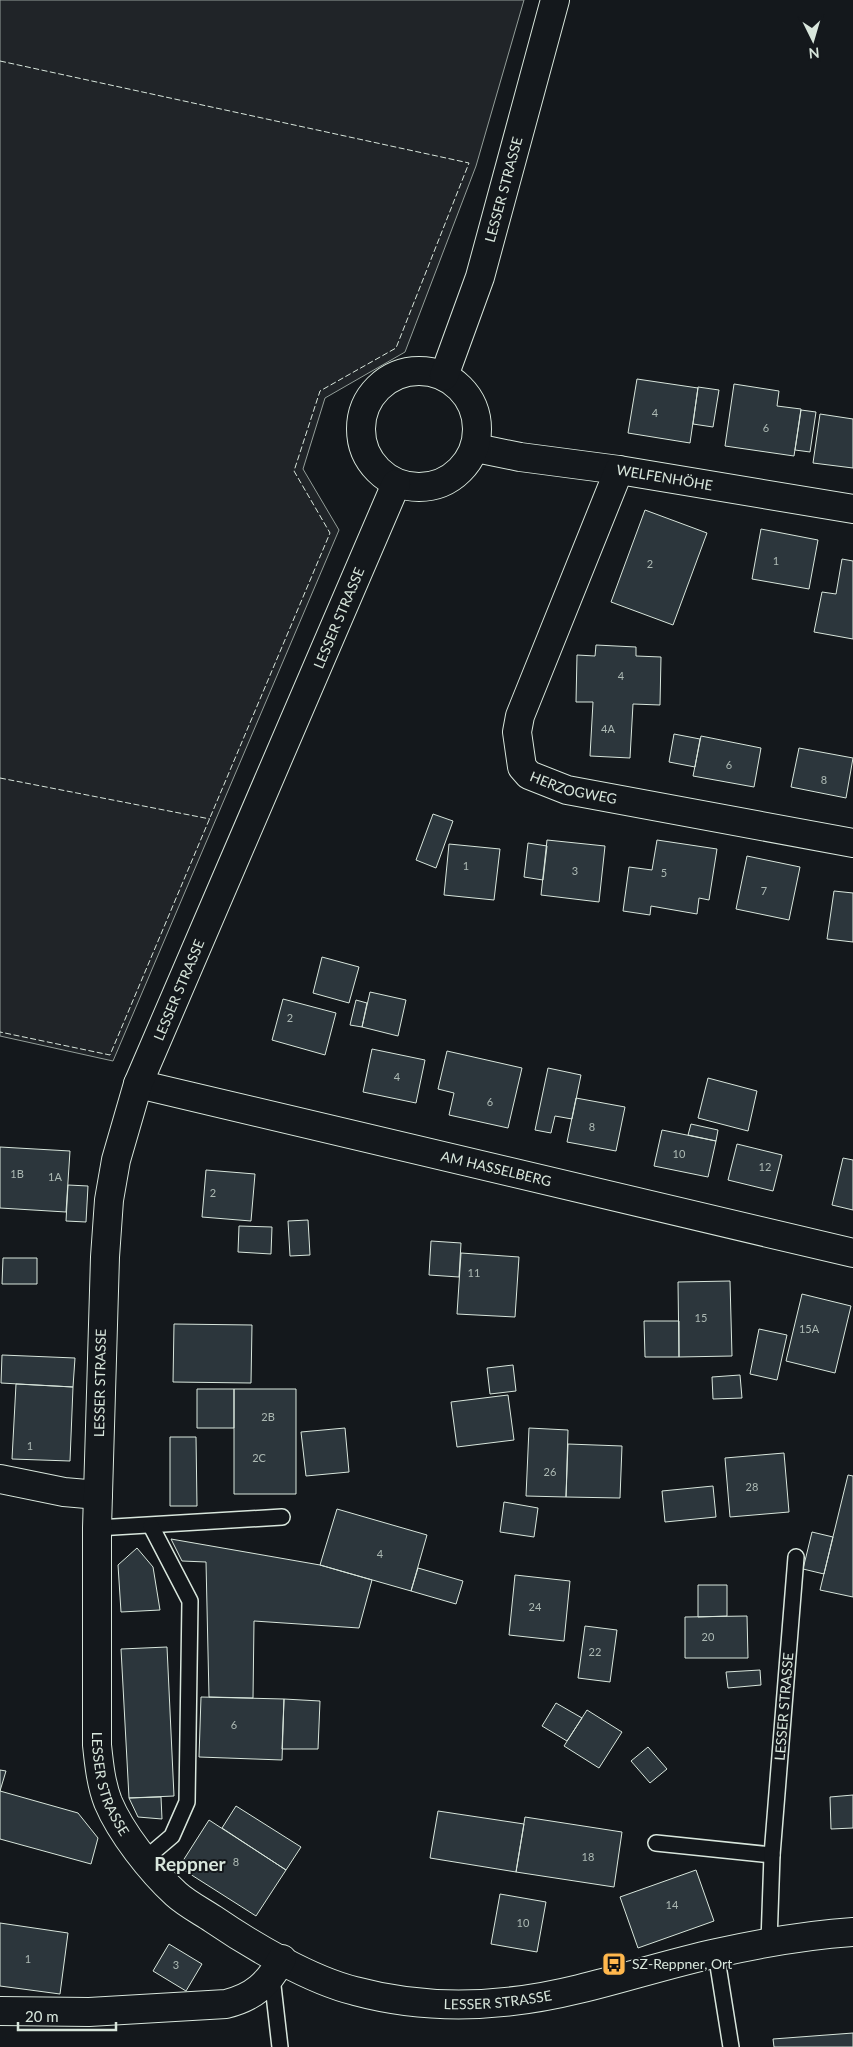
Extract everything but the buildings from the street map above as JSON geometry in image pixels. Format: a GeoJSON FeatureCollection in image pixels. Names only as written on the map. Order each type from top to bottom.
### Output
{"type":"FeatureCollection","features":[{"type":"Feature","properties":{"kind":"street","name":"LESSER STRASSE"},"geometry":{"type":"LineString","coordinates":[[444,376],[480,277],[556,0]]}},
{"type":"Feature","properties":{"kind":"street"},"geometry":{"type":"LineString","coordinates":[[421,370],[444,376],[462,388],[474,406],[478,426],[476,448],[464,469],[444,483],[420,488],[396,484],[377,471],[364,452],[360,429],[365,406],[378,387],[398,374],[421,370]]}},
{"type":"Feature","properties":{"kind":"street","name":"WELFENHÖHE"},"geometry":{"type":"LineString","coordinates":[[476,448],[520,457],[619,470],[853,509]]}},
{"type":"Feature","properties":{"kind":"street","name":"HERZOGWEG"},"geometry":{"type":"LineString","coordinates":[[619,470],[520,716],[517,732],[522,767],[529,775],[567,790],[853,843]]}},
{"type":"Feature","properties":{"kind":"street","name":"LESSER STRASSE"},"geometry":{"type":"LineString","coordinates":[[396,484],[138,1084],[116,1160],[109,1200],[102,1319],[97,1528],[97,1745],[101,1776],[107,1800],[117,1821],[145,1859],[178,1896],[226,1928],[277,1968],[316,1977],[354,1991],[400,2000],[483,2005],[526,2000],[578,1990],[716,1953],[769,1942],[853,1932]]}},
{"type":"Feature","properties":{"kind":"street","name":"AM HASSELBERG"},"geometry":{"type":"LineString","coordinates":[[138,1084],[853,1253]]}},
{"type":"Feature","properties":{"kind":"street"},"geometry":{"type":"LineString","coordinates":[[0,1479],[64,1492],[98,1495]]}},
{"type":"Feature","properties":{"kind":"street"},"geometry":{"type":"LineString","coordinates":[[0,2010],[90,2012],[226,2004],[244,2000],[257,1992],[277,1968]]}},
{"type":"Feature","properties":{"kind":"lane"},"geometry":{"type":"LineString","coordinates":[[97,1528],[282,1517]]}},
{"type":"Feature","properties":{"kind":"lane"},"geometry":{"type":"LineString","coordinates":[[145,1859],[172,1836],[187,1802],[190,1601],[151,1526]]}},
{"type":"Feature","properties":{"kind":"lane","name":"LESSER STRASSE"},"geometry":{"type":"LineString","coordinates":[[769,1942],[772,1855],[796,1556]]}},
{"type":"Feature","properties":{"kind":"lane"},"geometry":{"type":"LineString","coordinates":[[656,1843],[772,1855]]}},
{"type":"Feature","properties":{"kind":"lane"},"geometry":{"type":"LineString","coordinates":[[716,1953],[731,2047]]}},
{"type":"Feature","properties":{"kind":"lane"},"geometry":{"type":"LineString","coordinates":[[277,1968],[280,2047]]}},
{"type":"Feature","properties":{"kind":"shaded area"},"geometry":{"type":"Polygon","coordinates":[[[0,0],[524,0],[476,166],[405,352],[325,398],[303,469],[339,530],[113,1061],[0,1036],[0,0]]]}},
{"type":"Feature","properties":{"kind":"fence"},"geometry":{"type":"LineString","coordinates":[[0,61],[469,163],[396,348],[320,391],[294,471],[330,533],[110,1055],[0,1032]]}},
{"type":"Feature","properties":{"kind":"fence"},"geometry":{"type":"LineString","coordinates":[[0,778],[210,819]]}},
{"type":"Feature","properties":{"kind":"place","name":"SZ-Reppner, Ort"},"geometry":{"type":"Point","coordinates":[614,1964]}},
{"type":"Feature","properties":{"kind":"district","name":"Reppner"},"geometry":{"type":"Point","coordinates":[190,1864]}}]}
